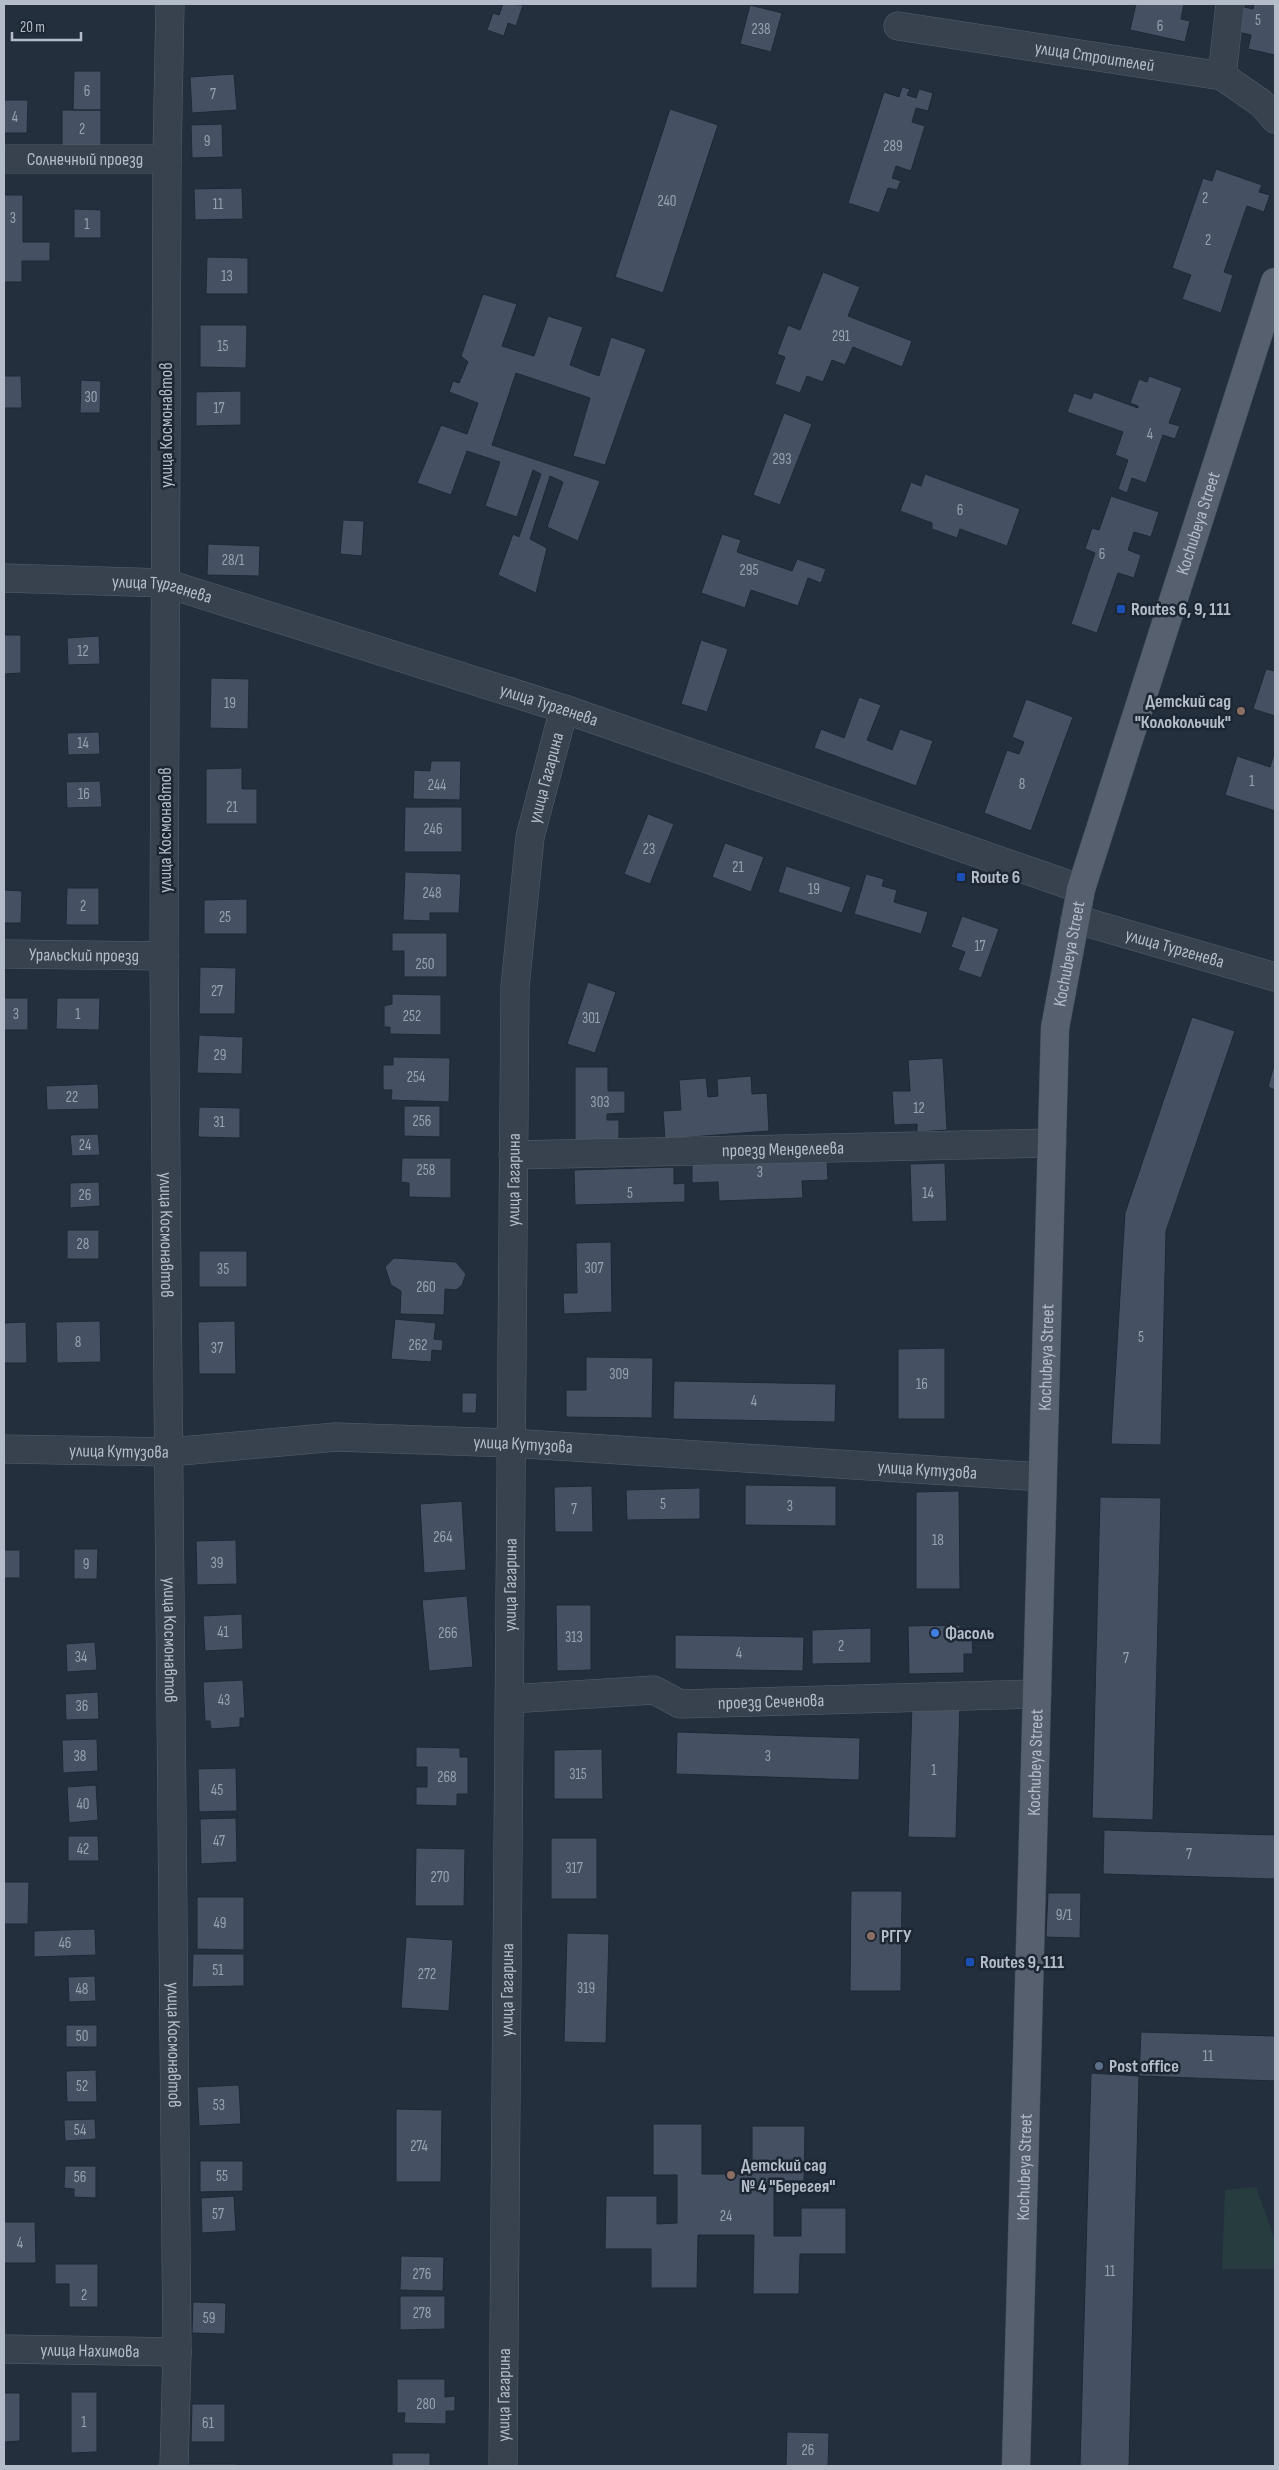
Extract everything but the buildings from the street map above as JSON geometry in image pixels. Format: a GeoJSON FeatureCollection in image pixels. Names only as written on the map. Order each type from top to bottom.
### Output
{"type":"FeatureCollection","features":[{"type":"Feature","properties":{"kind":"main road","name":"Kochubeya Street"},"geometry":{"type":"LineString","coordinates":[[1016,2466],[1055,1028],[1081,889],[1275,282]]}},
{"type":"Feature","properties":{"kind":"street","name":"улица Космонавтов"},"geometry":{"type":"LineString","coordinates":[[170,4],[166,159],[164,956],[177,2352],[174,2466]]}},
{"type":"Feature","properties":{"kind":"street"},"geometry":{"type":"LineString","coordinates":[[1222,76],[1230,4]]}},
{"type":"Feature","properties":{"kind":"street","name":"улица Строителей"},"geometry":{"type":"LineString","coordinates":[[898,26],[1222,76],[1261,103],[1275,118]]}},
{"type":"Feature","properties":{"kind":"street","name":"Солнечный проезд"},"geometry":{"type":"LineString","coordinates":[[4,160],[166,159]]}},
{"type":"Feature","properties":{"kind":"street","name":"улица Тургенева"},"geometry":{"type":"LineString","coordinates":[[4,578],[165,583],[564,709],[1081,889]]}},
{"type":"Feature","properties":{"kind":"street","name":"улица Гагарина"},"geometry":{"type":"LineString","coordinates":[[503,2466],[515,987],[530,837],[564,709]]}},
{"type":"Feature","properties":{"kind":"street","name":"улица Тургенева"},"geometry":{"type":"LineString","coordinates":[[1075,919],[1275,977]]}},
{"type":"Feature","properties":{"kind":"street","name":"Уральский проезд"},"geometry":{"type":"LineString","coordinates":[[4,954],[164,956]]}},
{"type":"Feature","properties":{"kind":"street","name":"проезд Менделеева"},"geometry":{"type":"LineString","coordinates":[[513,1156],[1052,1143]]}},
{"type":"Feature","properties":{"kind":"street","name":"улица Кутузова"},"geometry":{"type":"LineString","coordinates":[[4,1449],[170,1452],[336,1437],[510,1443],[1042,1477]]}},
{"type":"Feature","properties":{"kind":"street","name":"проезд Сеченова"},"geometry":{"type":"LineString","coordinates":[[510,1699],[654,1690],[680,1704],[1037,1694]]}},
{"type":"Feature","properties":{"kind":"street","name":"улица Нахимова"},"geometry":{"type":"LineString","coordinates":[[4,2349],[177,2352]]}},
{"type":"Feature","properties":{"kind":"green space"},"geometry":{"type":"Polygon","coordinates":[[[1256,2187],[1275,2240],[1275,2269],[1222,2269],[1225,2190],[1256,2187]]]}},
{"type":"Feature","properties":{"kind":"place","name":"Routes 6, 9, 111"},"geometry":{"type":"Point","coordinates":[1121,609]}},
{"type":"Feature","properties":{"kind":"place","name":"Детский сад \"Колокольчик\""},"geometry":{"type":"Point","coordinates":[1241,711]}},
{"type":"Feature","properties":{"kind":"place","name":"Route 6"},"geometry":{"type":"Point","coordinates":[961,877]}},
{"type":"Feature","properties":{"kind":"place","name":"Фасоль"},"geometry":{"type":"Point","coordinates":[935,1633]}},
{"type":"Feature","properties":{"kind":"place","name":"РГГУ"},"geometry":{"type":"Point","coordinates":[871,1936]}},
{"type":"Feature","properties":{"kind":"place","name":"Routes 9, 111"},"geometry":{"type":"Point","coordinates":[970,1962]}},
{"type":"Feature","properties":{"kind":"place","name":"Post office"},"geometry":{"type":"Point","coordinates":[1099,2066]}},
{"type":"Feature","properties":{"kind":"place","name":"Детский сад № 4 \"Берегея\""},"geometry":{"type":"Point","coordinates":[731,2175]}}]}
